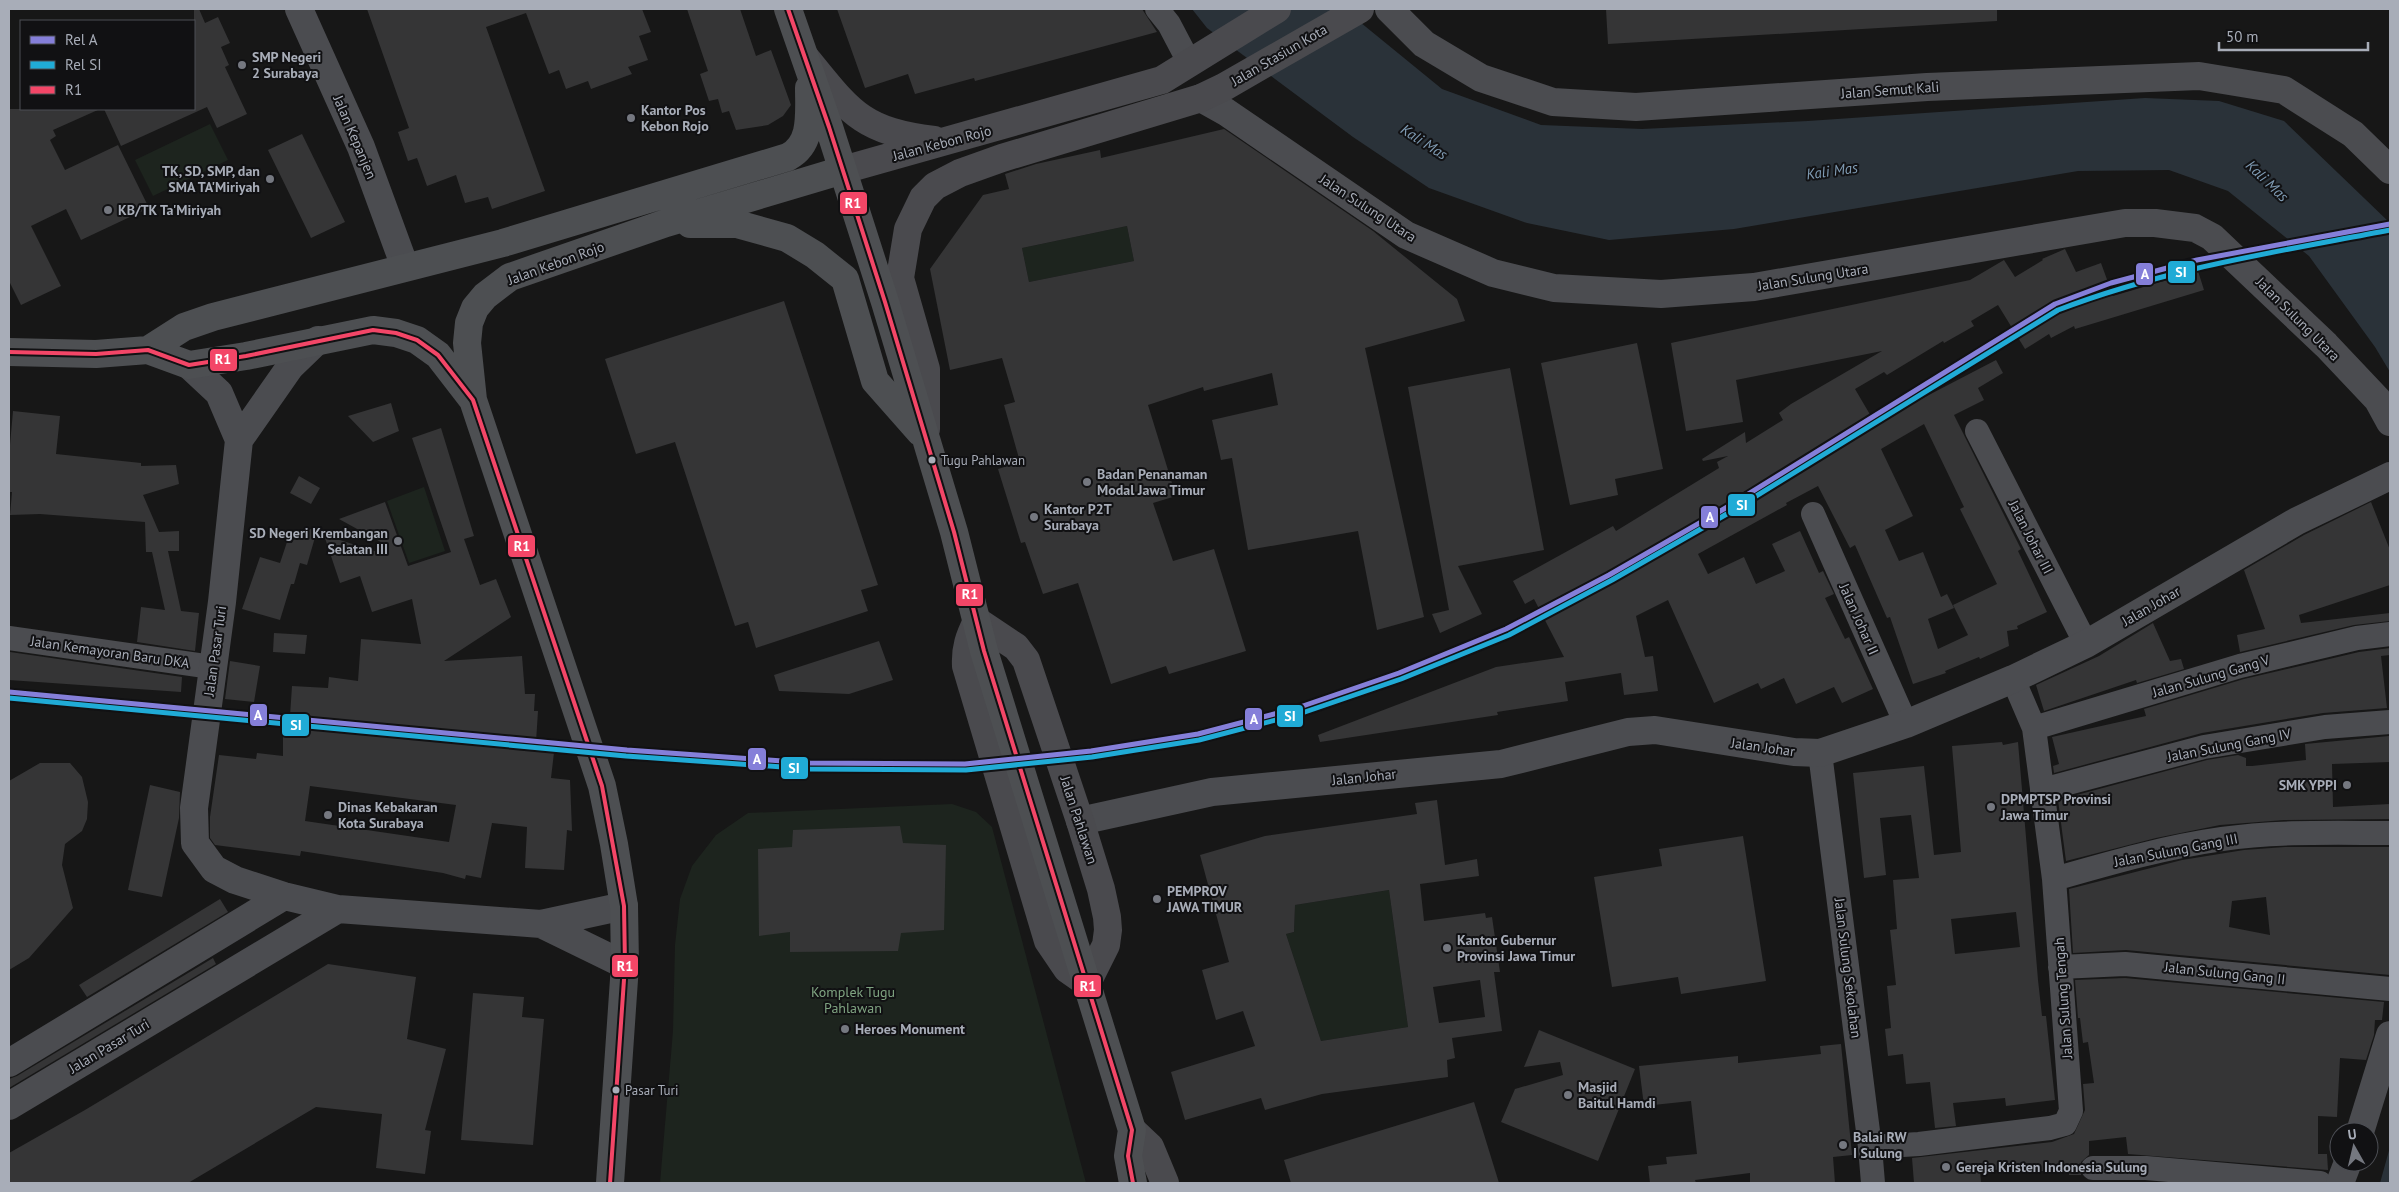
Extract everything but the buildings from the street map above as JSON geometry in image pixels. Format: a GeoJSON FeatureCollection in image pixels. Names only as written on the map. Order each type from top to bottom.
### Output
{"type":"FeatureCollection","features":[{"type":"Feature","properties":{"kind":"main road"},"geometry":{"type":"LineString","coordinates":[[788,9],[843,170],[926,438],[987,661],[1132,1130],[1128,1156],[1133,1183]]}},
{"type":"Feature","properties":{"kind":"main road"},"geometry":{"type":"LineString","coordinates":[[1196,60],[1277,9]]}},
{"type":"Feature","properties":{"kind":"main road","name":"Jalan Stasiun Kota"},"geometry":{"type":"LineString","coordinates":[[1213,93],[1358,10]]}},
{"type":"Feature","properties":{"kind":"main road","name":"Jalan Kebon Rojo"},"geometry":{"type":"LineString","coordinates":[[473,400],[467,342],[469,323],[475,308],[486,296],[510,277],[666,224],[843,170],[1162,80],[1196,60]]}},
{"type":"Feature","properties":{"kind":"main road"},"geometry":{"type":"LineString","coordinates":[[148,350],[184,328],[213,317],[503,243],[788,158],[798,152],[806,136],[809,122],[806,64]]}},
{"type":"Feature","properties":{"kind":"main road"},"geometry":{"type":"LineString","coordinates":[[806,64],[844,104],[872,125],[901,136],[946,142]]}},
{"type":"Feature","properties":{"kind":"main road"},"geometry":{"type":"LineString","coordinates":[[926,438],[926,369],[900,278],[908,229],[923,198],[935,186],[960,173],[1002,158],[1213,93]]}},
{"type":"Feature","properties":{"kind":"main road"},"geometry":{"type":"LineString","coordinates":[[666,224],[737,224],[787,238],[815,255],[837,273],[844,279],[874,382],[926,438]]}},
{"type":"Feature","properties":{"kind":"main road"},"geometry":{"type":"LineString","coordinates":[[9,352],[96,354],[148,350],[189,365],[254,355],[318,340],[373,330],[396,333],[417,340],[438,355],[473,400],[602,786],[614,844],[624,906],[625,965],[610,1183]]}},
{"type":"Feature","properties":{"kind":"main road","name":"Jalan Pahlawan"},"geometry":{"type":"LineString","coordinates":[[977,621],[1016,647],[1026,660],[1101,889],[1108,930],[1106,945],[1087,983]]}},
{"type":"Feature","properties":{"kind":"main road"},"geometry":{"type":"LineString","coordinates":[[1132,1130],[1150,1147],[1165,1183]]}},
{"type":"Feature","properties":{"kind":"street","name":"Jalan Kepanjen"},"geometry":{"type":"LineString","coordinates":[[299,9],[361,147],[405,268]]}},
{"type":"Feature","properties":{"kind":"street"},"geometry":{"type":"LineString","coordinates":[[1158,9],[1196,60]]}},
{"type":"Feature","properties":{"kind":"street","name":"Jalan Semut Kali"},"geometry":{"type":"LineString","coordinates":[[1389,9],[1424,44],[1481,78],[1553,102],[1636,107],[1927,87],[2199,76],[2284,90],[2352,134],[2390,170]]}},
{"type":"Feature","properties":{"kind":"street","name":"Jalan Sulung Utara"},"geometry":{"type":"LineString","coordinates":[[1213,93],[1226,112],[1406,236],[1493,273],[1554,288],[1661,294],[1754,287],[2125,223],[2155,223],[2195,228],[2212,237],[2292,311],[2378,400],[2390,422]]}},
{"type":"Feature","properties":{"kind":"street","name":"Jalan Pasar Turi"},"geometry":{"type":"LineString","coordinates":[[318,340],[290,367],[239,440],[222,602],[212,667],[193,830],[195,843],[214,869],[235,880],[284,896],[338,909],[541,924],[624,906]]}},
{"type":"Feature","properties":{"kind":"street","name":"Jalan Pasar Turi"},"geometry":{"type":"LineString","coordinates":[[189,365],[219,393],[239,440]]}},
{"type":"Feature","properties":{"kind":"street","name":"Jalan Johar III"},"geometry":{"type":"LineString","coordinates":[[1977,431],[2086,644]]}},
{"type":"Feature","properties":{"kind":"street","name":"Jalan Johar"},"geometry":{"type":"LineString","coordinates":[[1080,821],[1212,792],[1501,764],[1628,732],[1655,730],[1794,752],[1820,752],[1906,724],[2013,679],[2086,644],[2297,521],[2390,476]]}},
{"type":"Feature","properties":{"kind":"street","name":"Jalan Johar II"},"geometry":{"type":"LineString","coordinates":[[1813,514],[1906,724]]}},
{"type":"Feature","properties":{"kind":"street","name":"Jalan Sulung Gang V"},"geometry":{"type":"LineString","coordinates":[[2034,728],[2240,666],[2357,638],[2390,634]]}},
{"type":"Feature","properties":{"kind":"street","name":"Jalan Kemayoran Baru DKA"},"geometry":{"type":"LineString","coordinates":[[9,638],[212,667]]}},
{"type":"Feature","properties":{"kind":"street","name":"Jalan Sulung Tengah"},"geometry":{"type":"LineString","coordinates":[[1870,1147],[1919,1144],[2050,1128],[2064,1124],[2071,1111],[2054,879],[2034,728],[2013,679]]}},
{"type":"Feature","properties":{"kind":"street","name":"Jalan Sulung Gang IV"},"geometry":{"type":"LineString","coordinates":[[2042,790],[2204,747],[2325,727],[2390,722]]}},
{"type":"Feature","properties":{"kind":"street","name":"Jalan Sulung Sekolahan"},"geometry":{"type":"LineString","coordinates":[[1820,752],[1873,1183]]}},
{"type":"Feature","properties":{"kind":"street","name":"Jalan Sulung Gang III"},"geometry":{"type":"LineString","coordinates":[[2054,879],[2133,856],[2223,839],[2322,833],[2390,833]]}},
{"type":"Feature","properties":{"kind":"street"},"geometry":{"type":"LineString","coordinates":[[9,1063],[284,896]]}},
{"type":"Feature","properties":{"kind":"street","name":"Jalan Pasar Turi"},"geometry":{"type":"LineString","coordinates":[[11,1102],[338,909]]}},
{"type":"Feature","properties":{"kind":"street","name":"Jalan Pasar Turi"},"geometry":{"type":"LineString","coordinates":[[541,924],[625,965]]}},
{"type":"Feature","properties":{"kind":"street","name":"Jalan Sulung Gang II"},"geometry":{"type":"LineString","coordinates":[[2060,967],[2125,964],[2390,989]]}},
{"type":"Feature","properties":{"kind":"street"},"geometry":{"type":"LineString","coordinates":[[2363,1122],[2390,1035]]}},
{"type":"Feature","properties":{"kind":"street"},"geometry":{"type":"LineString","coordinates":[[2093,1168],[2146,1168],[2320,1183]]}},
{"type":"Feature","properties":{"kind":"green space"},"geometry":{"type":"Polygon","coordinates":[[[210,124],[228,160],[153,196],[135,160],[210,124]]]}},
{"type":"Feature","properties":{"kind":"green space"},"geometry":{"type":"Polygon","coordinates":[[[1127,226],[1134,261],[1029,282],[1022,248],[1127,226]]]}},
{"type":"Feature","properties":{"kind":"green space"},"geometry":{"type":"Polygon","coordinates":[[[424,487],[445,551],[409,563],[387,501],[424,487]]]}},
{"type":"Feature","properties":{"kind":"green space","name":"Komplek Tugu Pahlawan"},"geometry":{"type":"Polygon","coordinates":[[[952,804],[976,812],[992,827],[1086,1183],[660,1183],[673,1031],[675,945],[680,899],[692,866],[716,835],[748,813],[952,804]]]}},
{"type":"Feature","properties":{"kind":"green space"},"geometry":{"type":"Polygon","coordinates":[[[1389,890],[1408,1027],[1321,1041],[1286,934],[1294,932],[1295,905],[1389,890]]]}},
{"type":"Feature","properties":{"kind":"water","name":"Kali Mas"},"geometry":{"type":"Polygon","coordinates":[[[1192,9],[1344,9],[1442,89],[1541,125],[1642,129],[1808,121],[2145,98],[2219,101],[2284,121],[2390,223],[2390,372],[2375,347],[2309,256],[2228,191],[2169,170],[2078,171],[1734,229],[1609,240],[1527,223],[1429,188],[1353,137],[1207,28],[1192,9]]]}},
{"type":"Feature","properties":{"kind":"water"},"geometry":{"type":"Polygon","coordinates":[[[2390,1147],[2390,1183],[2380,1183],[2390,1147]]]}},
{"type":"Feature","properties":{"kind":"rail line","name":"A"},"geometry":{"type":"LineString","coordinates":[[9,692],[627,750],[810,763],[965,764],[1091,751],[1198,734],[1297,708],[1399,673],[1506,629],[1609,575],[1729,506],[2055,304],[2111,283],[2197,260],[2390,224]]}},
{"type":"Feature","properties":{"kind":"rail line","name":"SI"},"geometry":{"type":"LineString","coordinates":[[9,698],[626,756],[810,769],[966,770],[1092,757],[1199,740],[1299,714],[1401,679],[1509,635],[1612,580],[1732,511],[2058,310],[2099,295],[2222,262],[2390,230]]}},
{"type":"Feature","properties":{"kind":"transit line","name":"R1"},"geometry":{"type":"LineString","coordinates":[[788,9],[829,127],[885,302],[954,532],[984,651],[1132,1130],[1128,1156],[1133,1183]]}},
{"type":"Feature","properties":{"kind":"transit line","name":"R1"},"geometry":{"type":"LineString","coordinates":[[9,352],[96,354],[148,350],[189,365],[246,356],[373,330],[396,333],[417,340],[438,355],[473,400],[602,786],[624,906],[625,965],[610,1183]]}},
{"type":"Feature","properties":{"kind":"place","name":"SMP Negeri 2 Surabaya"},"geometry":{"type":"Point","coordinates":[242,65]}},
{"type":"Feature","properties":{"kind":"place","name":"Kantor Pos Kebon Rojo"},"geometry":{"type":"Point","coordinates":[631,118]}},
{"type":"Feature","properties":{"kind":"place","name":"TK, SD, SMP, dan SMA TA'Miriyah"},"geometry":{"type":"Point","coordinates":[270,179]}},
{"type":"Feature","properties":{"kind":"place","name":"KB/TK Ta'Miriyah"},"geometry":{"type":"Point","coordinates":[108,210]}},
{"type":"Feature","properties":{"kind":"place","name":"Tugu Pahlawan"},"geometry":{"type":"Point","coordinates":[932,460]}},
{"type":"Feature","properties":{"kind":"place","name":"Badan Penanaman Modal Jawa Timur"},"geometry":{"type":"Point","coordinates":[1087,482]}},
{"type":"Feature","properties":{"kind":"place","name":"Kantor P2T Surabaya"},"geometry":{"type":"Point","coordinates":[1034,517]}},
{"type":"Feature","properties":{"kind":"place","name":"SD Negeri Krembangan Selatan III"},"geometry":{"type":"Point","coordinates":[398,541]}},
{"type":"Feature","properties":{"kind":"place","name":"SMK YPPI"},"geometry":{"type":"Point","coordinates":[2347,785]}},
{"type":"Feature","properties":{"kind":"place","name":"DPMPTSP Provinsi Jawa Timur"},"geometry":{"type":"Point","coordinates":[1991,807]}},
{"type":"Feature","properties":{"kind":"place","name":"Dinas Kebakaran Kota Surabaya"},"geometry":{"type":"Point","coordinates":[328,815]}},
{"type":"Feature","properties":{"kind":"place","name":"PEMPROV JAWA TIMUR"},"geometry":{"type":"Point","coordinates":[1157,899]}},
{"type":"Feature","properties":{"kind":"place","name":"Kantor Gubernur Provinsi Jawa Timur"},"geometry":{"type":"Point","coordinates":[1447,948]}},
{"type":"Feature","properties":{"kind":"place","name":"Heroes Monument"},"geometry":{"type":"Point","coordinates":[845,1029]}},
{"type":"Feature","properties":{"kind":"place","name":"Pasar Turi"},"geometry":{"type":"Point","coordinates":[616,1090]}},
{"type":"Feature","properties":{"kind":"place","name":"Masjid Baitul Hamdi"},"geometry":{"type":"Point","coordinates":[1568,1095]}},
{"type":"Feature","properties":{"kind":"place","name":"Balai RW I Sulung"},"geometry":{"type":"Point","coordinates":[1843,1145]}},
{"type":"Feature","properties":{"kind":"place","name":"Gereja Kristen Indonesia Sulung"},"geometry":{"type":"Point","coordinates":[1946,1167]}}]}
